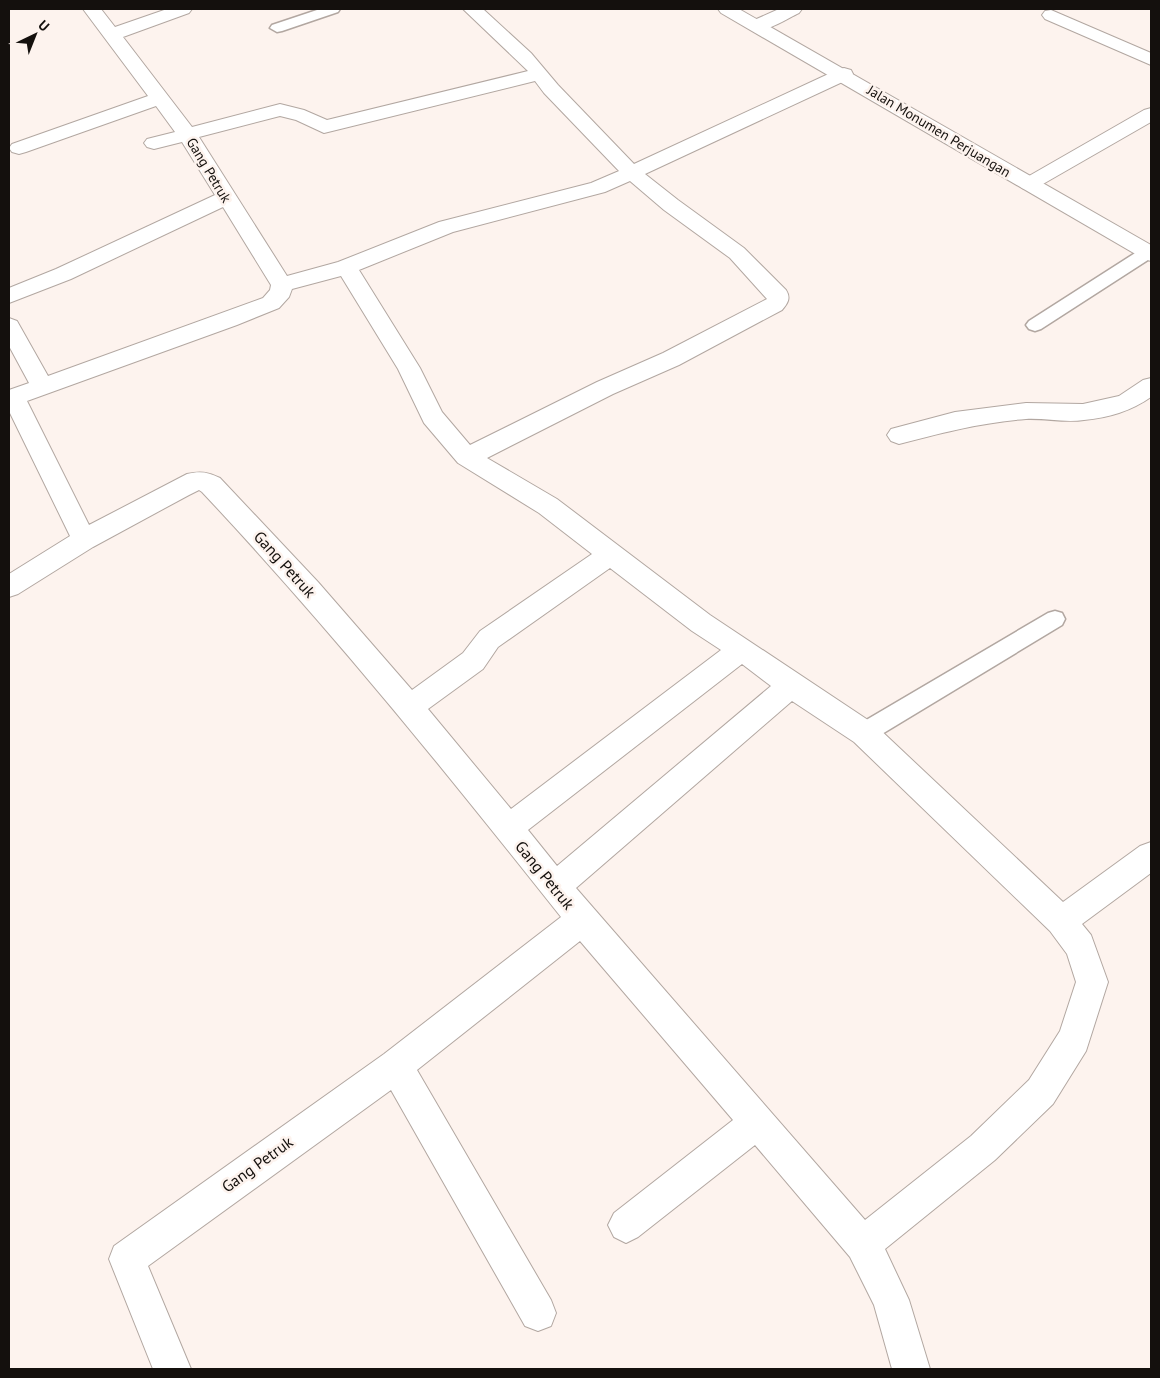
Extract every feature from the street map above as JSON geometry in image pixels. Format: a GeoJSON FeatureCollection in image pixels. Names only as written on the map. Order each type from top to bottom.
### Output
{"type":"FeatureCollection","features":[{"type":"Feature","properties":{"kind":"street","name":"Gang Petruk"},"geometry":{"type":"LineString","coordinates":[[92,9],[187,134],[225,198],[282,285]]}},
{"type":"Feature","properties":{"kind":"street"},"geometry":{"type":"LineString","coordinates":[[111,34],[183,9]]}},
{"type":"Feature","properties":{"kind":"street"},"geometry":{"type":"LineString","coordinates":[[467,457],[605,388],[671,359],[778,301],[778,295],[737,253],[671,205],[631,172],[551,89],[540,74],[488,22],[472,9]]}},
{"type":"Feature","properties":{"kind":"street","name":"Jalan Monumen Perjuangan"},"geometry":{"type":"LineString","coordinates":[[727,9],[844,74],[1029,184],[1150,253]]}},
{"type":"Feature","properties":{"kind":"street"},"geometry":{"type":"LineString","coordinates":[[758,25],[793,9]]}},
{"type":"Feature","properties":{"kind":"street"},"geometry":{"type":"LineString","coordinates":[[1052,15],[1151,60]]}},
{"type":"Feature","properties":{"kind":"street"},"geometry":{"type":"LineString","coordinates":[[154,143],[280,110],[294,111],[324,127],[540,74]]}},
{"type":"Feature","properties":{"kind":"street"},"geometry":{"type":"LineString","coordinates":[[84,540],[11,398],[271,303],[281,292],[282,285],[346,267],[446,227],[598,188],[844,74]]}},
{"type":"Feature","properties":{"kind":"street"},"geometry":{"type":"LineString","coordinates":[[19,148],[161,98]]}},
{"type":"Feature","properties":{"kind":"street"},"geometry":{"type":"LineString","coordinates":[[1029,184],[1151,114]]}},
{"type":"Feature","properties":{"kind":"street"},"geometry":{"type":"LineString","coordinates":[[9,296],[62,275],[173,220],[225,198]]}},
{"type":"Feature","properties":{"kind":"street"},"geometry":{"type":"LineString","coordinates":[[346,267],[409,368],[432,417],[467,457],[548,506],[701,623],[864,733],[1061,922],[1080,946],[1092,982],[1074,1039],[1041,1092],[983,1148],[863,1244]]}},
{"type":"Feature","properties":{"kind":"street"},"geometry":{"type":"LineString","coordinates":[[9,326],[42,386]]}},
{"type":"Feature","properties":{"kind":"street"},"geometry":{"type":"LineString","coordinates":[[899,435],[955,421],[1026,411],[1083,412],[1126,403],[1151,386]]}},
{"type":"Feature","properties":{"kind":"street","name":"Gang Petruk"},"geometry":{"type":"LineString","coordinates":[[9,587],[84,540],[180,488],[196,481],[204,481],[211,485],[278,554],[410,707],[582,920],[396,1066],[304,1130],[128,1259],[172,1369]]}},
{"type":"Feature","properties":{"kind":"street"},"geometry":{"type":"LineString","coordinates":[[410,707],[473,661],[488,639],[553,596],[611,554]]}},
{"type":"Feature","properties":{"kind":"street"},"geometry":{"type":"LineString","coordinates":[[508,828],[742,649]]}},
{"type":"Feature","properties":{"kind":"street"},"geometry":{"type":"LineString","coordinates":[[555,887],[792,685]]}},
{"type":"Feature","properties":{"kind":"street"},"geometry":{"type":"LineString","coordinates":[[1061,922],[1151,856]]}},
{"type":"Feature","properties":{"kind":"street"},"geometry":{"type":"LineString","coordinates":[[582,920],[756,1123],[863,1244],[891,1300],[910,1369]]}},
{"type":"Feature","properties":{"kind":"street"},"geometry":{"type":"LineString","coordinates":[[396,1066],[538,1313]]}},
{"type":"Feature","properties":{"kind":"street"},"geometry":{"type":"LineString","coordinates":[[626,1225],[756,1123]]}},
{"type":"Feature","properties":{"kind":"lane"},"geometry":{"type":"LineString","coordinates":[[277,28],[333,9]]}},
{"type":"Feature","properties":{"kind":"lane"},"geometry":{"type":"LineString","coordinates":[[1035,325],[1150,253]]}},
{"type":"Feature","properties":{"kind":"lane"},"geometry":{"type":"LineString","coordinates":[[864,733],[1055,619]]}}]}
